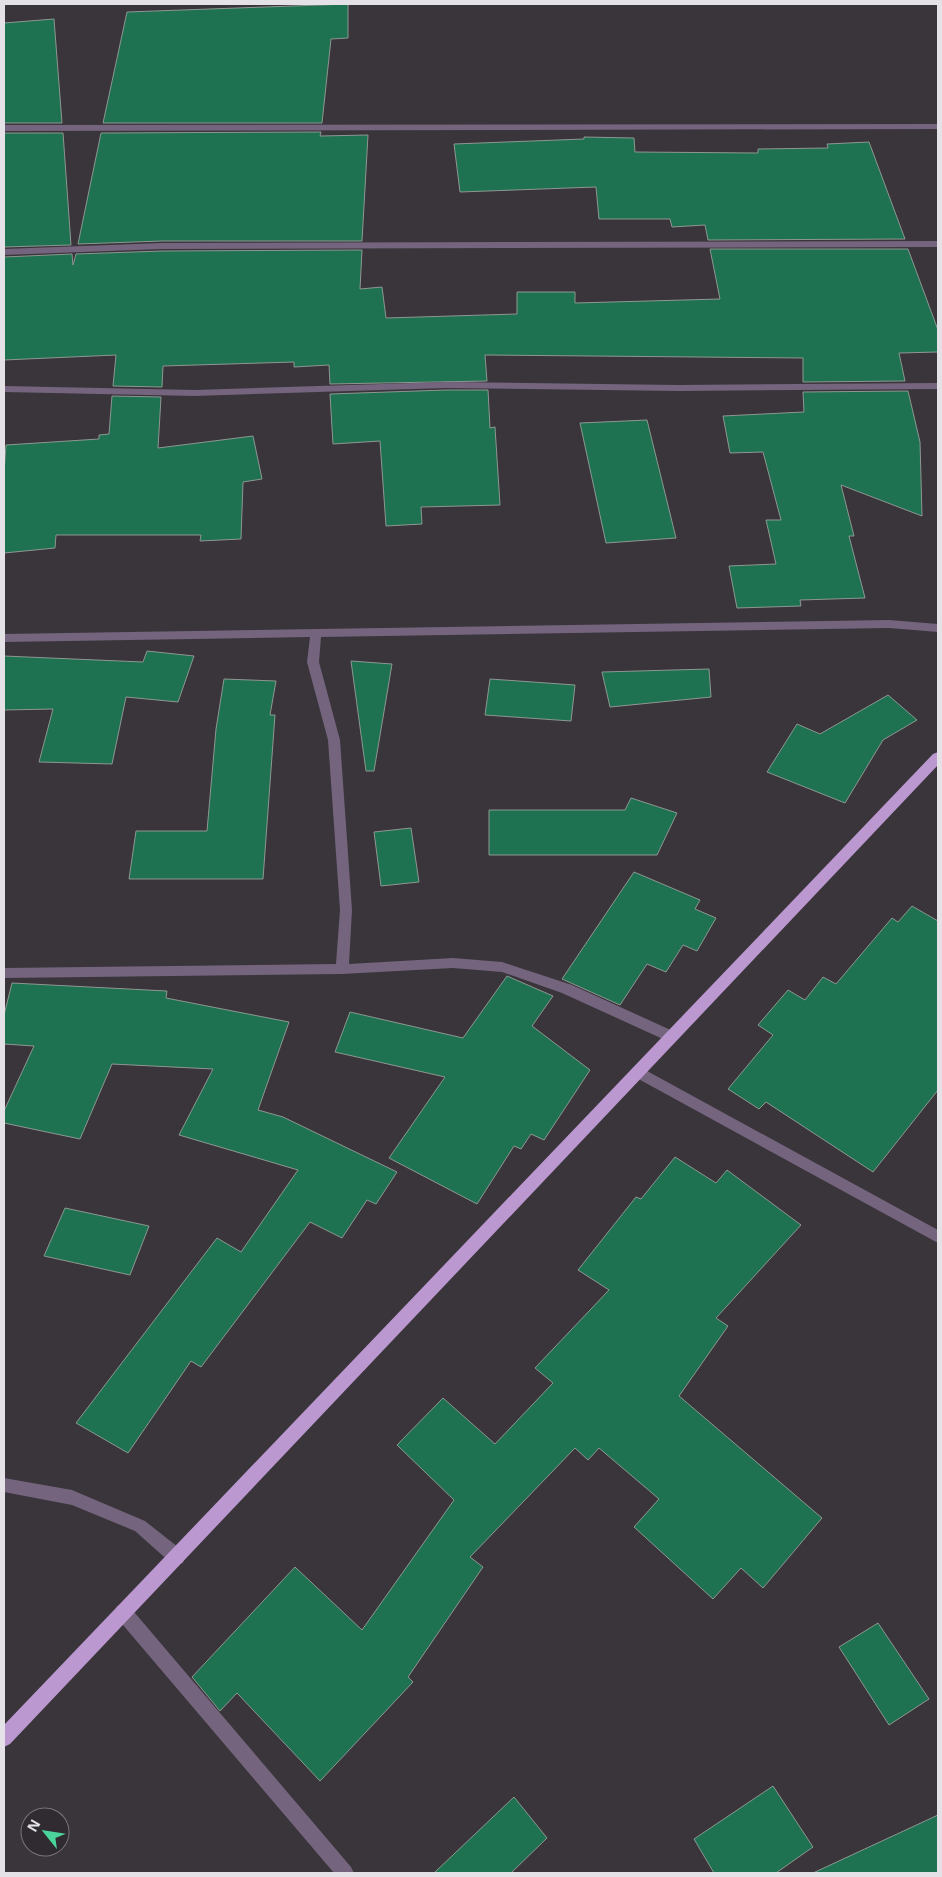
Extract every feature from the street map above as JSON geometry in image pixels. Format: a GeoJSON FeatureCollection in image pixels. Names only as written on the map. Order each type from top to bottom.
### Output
{"type":"FeatureCollection","features":[{"type":"Feature","properties":{"kind":"highway"},"geometry":{"type":"LineString","coordinates":[[4,1738],[638,1072],[670,1036],[938,757]]}},
{"type":"Feature","properties":{"kind":"street"},"geometry":{"type":"LineString","coordinates":[[4,128],[938,127]]}},
{"type":"Feature","properties":{"kind":"street"},"geometry":{"type":"LineString","coordinates":[[4,252],[172,246],[938,244]]}},
{"type":"Feature","properties":{"kind":"street"},"geometry":{"type":"LineString","coordinates":[[4,389],[196,393],[446,385],[678,388],[938,386]]}},
{"type":"Feature","properties":{"kind":"street"},"geometry":{"type":"LineString","coordinates":[[4,638],[889,624],[938,628]]}},
{"type":"Feature","properties":{"kind":"street"},"geometry":{"type":"LineString","coordinates":[[316,634],[313,662],[334,740],[346,910],[342,969]]}},
{"type":"Feature","properties":{"kind":"street"},"geometry":{"type":"LineString","coordinates":[[4,973],[342,969],[453,963],[502,967],[567,989],[670,1036]]}},
{"type":"Feature","properties":{"kind":"street"},"geometry":{"type":"LineString","coordinates":[[638,1072],[938,1237]]}},
{"type":"Feature","properties":{"kind":"street"},"geometry":{"type":"LineString","coordinates":[[4,1485],[72,1498],[140,1526],[177,1557]]}},
{"type":"Feature","properties":{"kind":"street"},"geometry":{"type":"LineString","coordinates":[[124,1612],[345,1873]]}},
{"type":"Feature","properties":{"kind":"building"},"geometry":{"type":"Polygon","coordinates":[[[348,4],[348,38],[331,39],[322,123],[103,123],[127,12],[348,4]]]}},
{"type":"Feature","properties":{"kind":"building"},"geometry":{"type":"Polygon","coordinates":[[[54,19],[62,123],[4,123],[4,23],[54,19]]]}},
{"type":"Feature","properties":{"kind":"building"},"geometry":{"type":"Polygon","coordinates":[[[321,132],[320,136],[368,135],[362,241],[162,241],[78,244],[101,133],[321,132]]]}},
{"type":"Feature","properties":{"kind":"building"},"geometry":{"type":"Polygon","coordinates":[[[4,133],[63,133],[71,245],[4,247],[4,133]]]}},
{"type":"Feature","properties":{"kind":"building"},"geometry":{"type":"Polygon","coordinates":[[[584,137],[634,138],[635,152],[758,153],[758,149],[828,148],[827,144],[869,142],[905,239],[708,240],[705,225],[672,227],[670,219],[599,219],[596,187],[460,192],[454,144],[584,139],[584,137]]]}},
{"type":"Feature","properties":{"kind":"building"},"geometry":{"type":"Polygon","coordinates":[[[710,249],[908,249],[938,330],[938,352],[899,353],[905,381],[803,382],[803,358],[485,355],[487,381],[330,384],[329,365],[294,367],[294,362],[163,366],[162,387],[113,386],[116,355],[4,360],[4,257],[72,254],[73,265],[76,254],[162,251],[362,250],[360,289],[382,287],[386,318],[517,314],[517,292],[575,292],[575,303],[720,299],[710,249]]]}},
{"type":"Feature","properties":{"kind":"building"},"geometry":{"type":"Polygon","coordinates":[[[488,390],[490,428],[495,427],[500,505],[421,507],[422,524],[386,526],[380,441],[333,444],[330,394],[488,390]]]}},
{"type":"Feature","properties":{"kind":"building"},"geometry":{"type":"Polygon","coordinates":[[[908,391],[920,442],[922,516],[841,485],[854,536],[849,536],[865,598],[800,600],[801,606],[737,608],[729,566],[776,564],[766,520],[781,520],[763,452],[730,453],[723,416],[804,412],[803,392],[908,391]]]}},
{"type":"Feature","properties":{"kind":"building"},"geometry":{"type":"Polygon","coordinates":[[[112,396],[161,397],[158,448],[253,436],[262,479],[243,482],[241,539],[200,541],[201,535],[56,535],[55,548],[4,553],[6,445],[99,439],[99,435],[109,434],[112,396]]]}},
{"type":"Feature","properties":{"kind":"building"},"geometry":{"type":"Polygon","coordinates":[[[647,420],[676,538],[606,543],[580,423],[647,420]]]}},
{"type":"Feature","properties":{"kind":"building"},"geometry":{"type":"Polygon","coordinates":[[[147,651],[194,656],[178,702],[126,697],[112,764],[39,762],[53,709],[4,710],[4,656],[143,662],[147,651]]]}},
{"type":"Feature","properties":{"kind":"building"},"geometry":{"type":"Polygon","coordinates":[[[351,661],[392,664],[374,771],[366,771],[351,661]]]}},
{"type":"Feature","properties":{"kind":"building"},"geometry":{"type":"Polygon","coordinates":[[[709,669],[711,697],[610,707],[602,672],[709,669]]]}},
{"type":"Feature","properties":{"kind":"building"},"geometry":{"type":"Polygon","coordinates":[[[224,679],[276,681],[270,715],[275,715],[263,879],[129,879],[136,831],[207,831],[216,729],[224,679]]]}},
{"type":"Feature","properties":{"kind":"building"},"geometry":{"type":"Polygon","coordinates":[[[490,679],[575,685],[571,721],[485,715],[490,679]]]}},
{"type":"Feature","properties":{"kind":"building"},"geometry":{"type":"Polygon","coordinates":[[[888,695],[917,720],[883,740],[845,803],[767,772],[797,724],[820,734],[888,695]]]}},
{"type":"Feature","properties":{"kind":"building"},"geometry":{"type":"Polygon","coordinates":[[[631,798],[677,813],[657,855],[489,855],[489,810],[625,810],[631,798]]]}},
{"type":"Feature","properties":{"kind":"building"},"geometry":{"type":"Polygon","coordinates":[[[411,828],[419,882],[381,886],[374,832],[411,828]]]}},
{"type":"Feature","properties":{"kind":"building"},"geometry":{"type":"Polygon","coordinates":[[[634,872],[700,900],[695,909],[716,918],[697,951],[683,945],[666,972],[647,964],[620,1005],[562,979],[634,872]]]}},
{"type":"Feature","properties":{"kind":"building"},"geometry":{"type":"Polygon","coordinates":[[[912,906],[938,921],[938,1090],[873,1172],[766,1102],[759,1109],[728,1089],[773,1035],[758,1025],[788,990],[805,1000],[823,977],[836,984],[892,918],[898,922],[912,906]]]}},
{"type":"Feature","properties":{"kind":"building"},"geometry":{"type":"Polygon","coordinates":[[[507,976],[553,996],[532,1026],[590,1070],[544,1140],[531,1134],[521,1149],[514,1146],[477,1204],[389,1158],[445,1077],[335,1052],[350,1012],[463,1038],[507,976]]]}},
{"type":"Feature","properties":{"kind":"building"},"geometry":{"type":"Polygon","coordinates":[[[12,983],[167,991],[166,998],[289,1022],[258,1110],[283,1117],[397,1172],[376,1204],[367,1200],[342,1238],[310,1222],[201,1367],[191,1361],[128,1453],[76,1423],[217,1238],[241,1252],[298,1170],[179,1135],[213,1069],[112,1064],[80,1139],[4,1123],[4,1111],[34,1046],[4,1044],[4,1015],[12,983]]]}},
{"type":"Feature","properties":{"kind":"building"},"geometry":{"type":"Polygon","coordinates":[[[675,1157],[716,1183],[727,1170],[801,1225],[716,1318],[728,1326],[679,1396],[822,1518],[763,1588],[741,1568],[713,1599],[634,1527],[659,1499],[599,1448],[588,1460],[575,1448],[470,1557],[483,1567],[408,1677],[413,1682],[320,1781],[237,1693],[220,1711],[192,1677],[295,1567],[362,1630],[454,1500],[397,1445],[443,1398],[495,1444],[553,1383],[535,1368],[609,1290],[578,1270],[636,1197],[641,1199],[675,1157]]]}},
{"type":"Feature","properties":{"kind":"building"},"geometry":{"type":"Polygon","coordinates":[[[65,1208],[149,1226],[130,1275],[44,1256],[65,1208]]]}},
{"type":"Feature","properties":{"kind":"building"},"geometry":{"type":"Polygon","coordinates":[[[878,1623],[929,1699],[889,1725],[839,1647],[878,1623]]]}},
{"type":"Feature","properties":{"kind":"building"},"geometry":{"type":"Polygon","coordinates":[[[773,1786],[813,1847],[776,1873],[714,1873],[694,1839],[773,1786]]]}},
{"type":"Feature","properties":{"kind":"building"},"geometry":{"type":"Polygon","coordinates":[[[514,1797],[547,1838],[511,1873],[434,1873],[514,1797]]]}},
{"type":"Feature","properties":{"kind":"building"},"geometry":{"type":"Polygon","coordinates":[[[938,1815],[938,1873],[813,1873],[938,1815]]]}}]}
